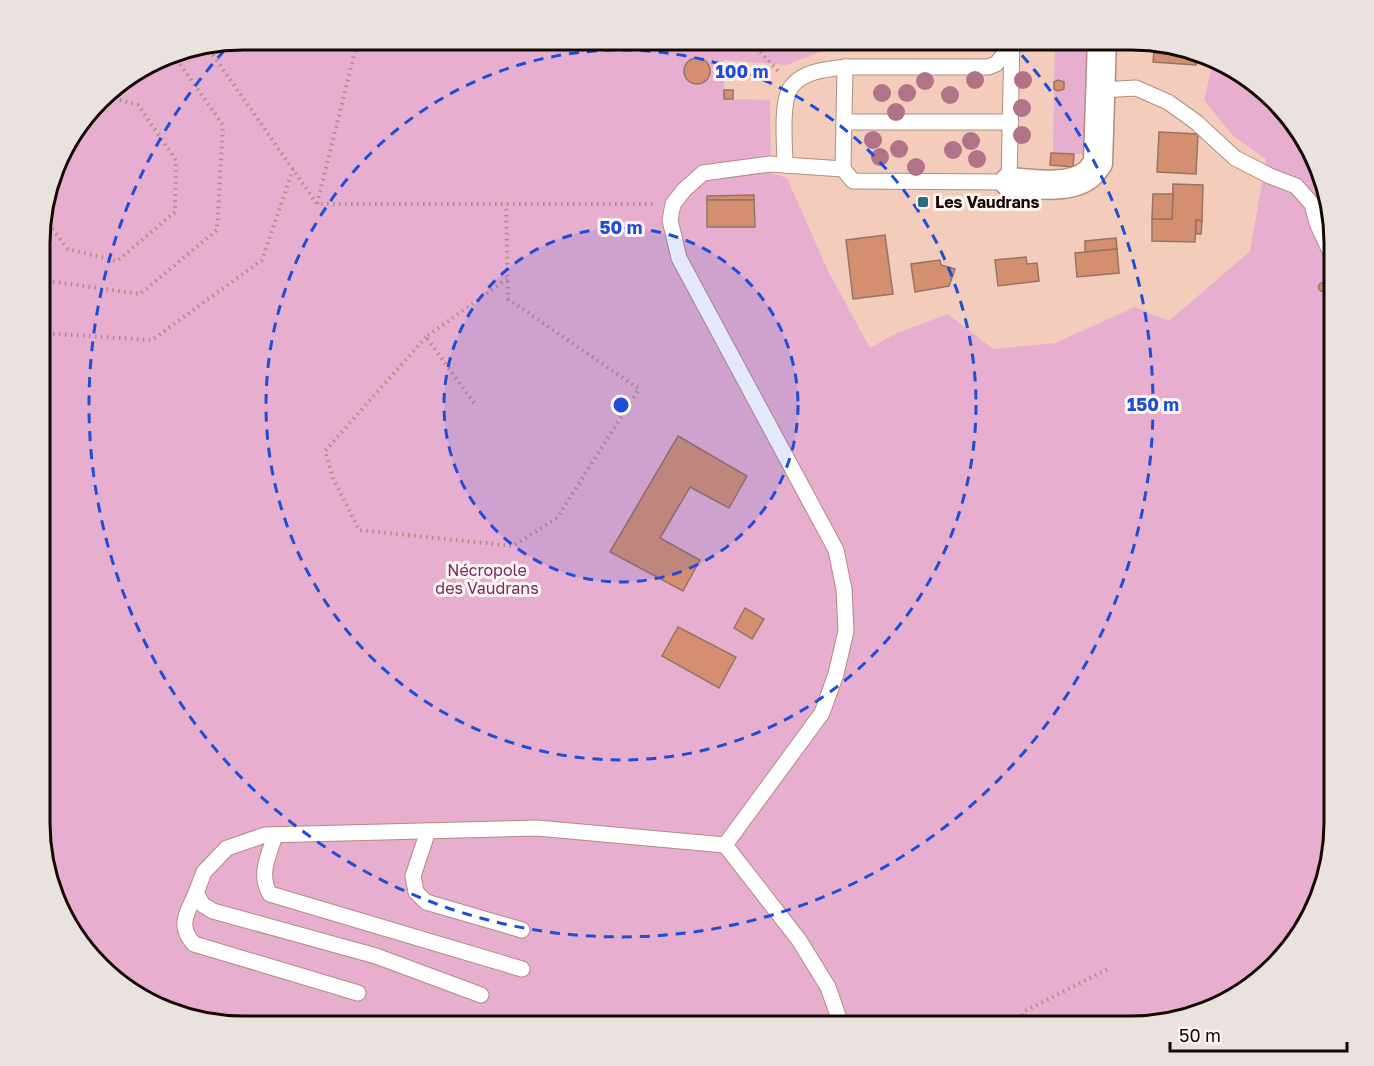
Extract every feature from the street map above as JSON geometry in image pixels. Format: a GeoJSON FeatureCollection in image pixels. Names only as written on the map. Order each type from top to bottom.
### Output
{"type":"FeatureCollection","features":[{"type":"Feature","properties":{"kind":"street"},"geometry":{"type":"LineString","coordinates":[[1010,182],[1053,185],[1079,180],[1090,174],[1098,162],[1102,50]]}},
{"type":"Feature","properties":{"kind":"lane"},"geometry":{"type":"LineString","coordinates":[[785,165],[784,107],[792,86],[807,76],[825,69],[844,67],[987,67],[996,64],[1006,50]]}},
{"type":"Feature","properties":{"kind":"lane"},"geometry":{"type":"LineString","coordinates":[[725,845],[822,713],[836,674],[846,631],[844,589],[836,550],[679,258],[670,220],[673,204],[684,190],[703,173],[770,164],[843,170],[853,181],[1010,182],[1012,50]]}},
{"type":"Feature","properties":{"kind":"lane"},"geometry":{"type":"LineString","coordinates":[[843,170],[844,67]]}},
{"type":"Feature","properties":{"kind":"lane"},"geometry":{"type":"LineString","coordinates":[[1101,90],[1136,88],[1168,102],[1196,122],[1235,158],[1269,176],[1296,186],[1312,204],[1324,238]]}},
{"type":"Feature","properties":{"kind":"lane"},"geometry":{"type":"LineString","coordinates":[[845,122],[1011,122]]}},
{"type":"Feature","properties":{"kind":"lane"},"geometry":{"type":"LineString","coordinates":[[358,993],[194,944],[187,936],[184,919],[204,872],[227,848],[265,835],[537,828],[725,845],[754,879],[799,940],[828,987],[838,1017]]}},
{"type":"Feature","properties":{"kind":"lane"},"geometry":{"type":"LineString","coordinates":[[428,831],[413,876],[416,892],[426,902],[522,930]]}},
{"type":"Feature","properties":{"kind":"lane"},"geometry":{"type":"LineString","coordinates":[[275,835],[264,870],[264,885],[270,894],[522,969]]}},
{"type":"Feature","properties":{"kind":"lane"},"geometry":{"type":"LineString","coordinates":[[196,893],[203,905],[213,910],[376,956],[481,995]]}},
{"type":"Feature","properties":{"kind":"path"},"geometry":{"type":"LineString","coordinates":[[317,204],[355,50]]}},
{"type":"Feature","properties":{"kind":"path"},"geometry":{"type":"LineString","coordinates":[[758,50],[792,86]]}},
{"type":"Feature","properties":{"kind":"path"},"geometry":{"type":"LineString","coordinates":[[211,52],[317,204]]}},
{"type":"Feature","properties":{"kind":"path"},"geometry":{"type":"LineString","coordinates":[[50,281],[140,294],[217,230],[223,125],[178,61]]}},
{"type":"Feature","properties":{"kind":"path"},"geometry":{"type":"LineString","coordinates":[[51,228],[68,249],[117,261],[175,212],[176,160],[138,105],[113,99]]}},
{"type":"Feature","properties":{"kind":"path"},"geometry":{"type":"LineString","coordinates":[[50,334],[152,340],[262,260],[292,169]]}},
{"type":"Feature","properties":{"kind":"path"},"geometry":{"type":"LineString","coordinates":[[317,204],[673,204]]}},
{"type":"Feature","properties":{"kind":"path"},"geometry":{"type":"LineString","coordinates":[[506,204],[508,299],[639,389],[557,518],[513,546],[359,530],[333,478],[325,451],[426,337],[507,278]]}},
{"type":"Feature","properties":{"kind":"path"},"geometry":{"type":"LineString","coordinates":[[426,337],[474,403]]}},
{"type":"Feature","properties":{"kind":"path"},"geometry":{"type":"LineString","coordinates":[[1022,1017],[1023,1012],[1108,969]]}},
{"type":"Feature","properties":{"kind":"green space","name":"Nécropole des Vaudrans"},"geometry":{"type":"Polygon","coordinates":[[[824,50],[787,65],[724,60],[724,99],[770,100],[771,173],[787,178],[828,271],[870,348],[895,334],[948,314],[993,349],[1055,343],[1135,307],[1169,321],[1250,251],[1266,159],[1233,136],[1204,100],[1212,67],[1239,82],[1259,97],[1285,125],[1305,157],[1314,181],[1323,218],[1324,836],[1321,861],[1314,885],[1299,920],[1277,951],[1249,977],[1217,997],[1193,1006],[1169,1013],[1131,1017],[230,1016],[205,1013],[181,1006],[146,991],[115,969],[89,941],[69,909],[60,885],[50,836],[51,218],[64,169],[75,146],[97,115],[125,89],[169,64],[218,51],[824,50]]]}},
{"type":"Feature","properties":{"kind":"green space"},"geometry":{"type":"Polygon","coordinates":[[[1055,50],[1087,50],[1086,153],[1053,153],[1054,89],[1058,91],[1064,88],[1064,82],[1058,80],[1054,82],[1055,50]]]}},
{"type":"Feature","properties":{"kind":"building"},"geometry":{"type":"Polygon","coordinates":[[[1154,51],[1196,61],[1196,65],[1153,62],[1154,51]]]}},
{"type":"Feature","properties":{"kind":"building"},"geometry":{"type":"Polygon","coordinates":[[[697,58],[706,62],[710,71],[706,80],[697,84],[688,80],[684,71],[688,62],[697,58]]]}},
{"type":"Feature","properties":{"kind":"building"},"geometry":{"type":"Polygon","coordinates":[[[1058,80],[1064,82],[1064,89],[1058,91],[1054,89],[1054,82],[1058,80]]]}},
{"type":"Feature","properties":{"kind":"building"},"geometry":{"type":"Polygon","coordinates":[[[724,90],[733,90],[733,99],[724,99],[724,90]]]}},
{"type":"Feature","properties":{"kind":"building"},"geometry":{"type":"Polygon","coordinates":[[[1159,132],[1198,134],[1196,174],[1157,172],[1159,132]]]}},
{"type":"Feature","properties":{"kind":"building"},"geometry":{"type":"Polygon","coordinates":[[[1051,153],[1074,154],[1073,167],[1050,165],[1051,153]]]}},
{"type":"Feature","properties":{"kind":"building"},"geometry":{"type":"Polygon","coordinates":[[[1173,184],[1203,185],[1202,221],[1196,220],[1195,242],[1152,241],[1152,219],[1172,219],[1173,184]]]}},
{"type":"Feature","properties":{"kind":"building"},"geometry":{"type":"Polygon","coordinates":[[[1153,194],[1173,194],[1172,219],[1152,219],[1153,194]]]}},
{"type":"Feature","properties":{"kind":"building"},"geometry":{"type":"Polygon","coordinates":[[[754,195],[754,200],[707,200],[707,196],[754,195]]]}},
{"type":"Feature","properties":{"kind":"building"},"geometry":{"type":"Polygon","coordinates":[[[707,200],[754,200],[755,227],[707,227],[707,200]]]}},
{"type":"Feature","properties":{"kind":"building"},"geometry":{"type":"Polygon","coordinates":[[[1196,220],[1202,221],[1201,234],[1196,234],[1196,220]]]}},
{"type":"Feature","properties":{"kind":"building"},"geometry":{"type":"Polygon","coordinates":[[[885,235],[893,294],[853,299],[846,240],[885,235]]]}},
{"type":"Feature","properties":{"kind":"building"},"geometry":{"type":"Polygon","coordinates":[[[1116,238],[1117,249],[1085,252],[1085,241],[1116,238]]]}},
{"type":"Feature","properties":{"kind":"building"},"geometry":{"type":"Polygon","coordinates":[[[1117,249],[1119,273],[1077,277],[1075,253],[1117,249]]]}},
{"type":"Feature","properties":{"kind":"building"},"geometry":{"type":"Polygon","coordinates":[[[1026,257],[1027,264],[1037,263],[1039,281],[998,286],[995,260],[1026,257]]]}},
{"type":"Feature","properties":{"kind":"building"},"geometry":{"type":"Polygon","coordinates":[[[940,260],[941,265],[955,269],[949,286],[915,292],[911,264],[940,260]]]}},
{"type":"Feature","properties":{"kind":"building"},"geometry":{"type":"Polygon","coordinates":[[[1323,283],[1324,291],[1323,291],[1319,287],[1323,283]]]}},
{"type":"Feature","properties":{"kind":"building"},"geometry":{"type":"Polygon","coordinates":[[[678,436],[747,476],[729,508],[690,487],[660,538],[700,560],[683,591],[610,552],[678,436]]]}},
{"type":"Feature","properties":{"kind":"building"},"geometry":{"type":"Polygon","coordinates":[[[745,608],[764,619],[752,639],[734,628],[745,608]]]}},
{"type":"Feature","properties":{"kind":"building"},"geometry":{"type":"Polygon","coordinates":[[[678,627],[736,657],[719,688],[662,656],[678,627]]]}},
{"type":"Feature","properties":{"kind":"place","name":"Les Vaudrans"},"geometry":{"type":"Point","coordinates":[923,202]}}]}
